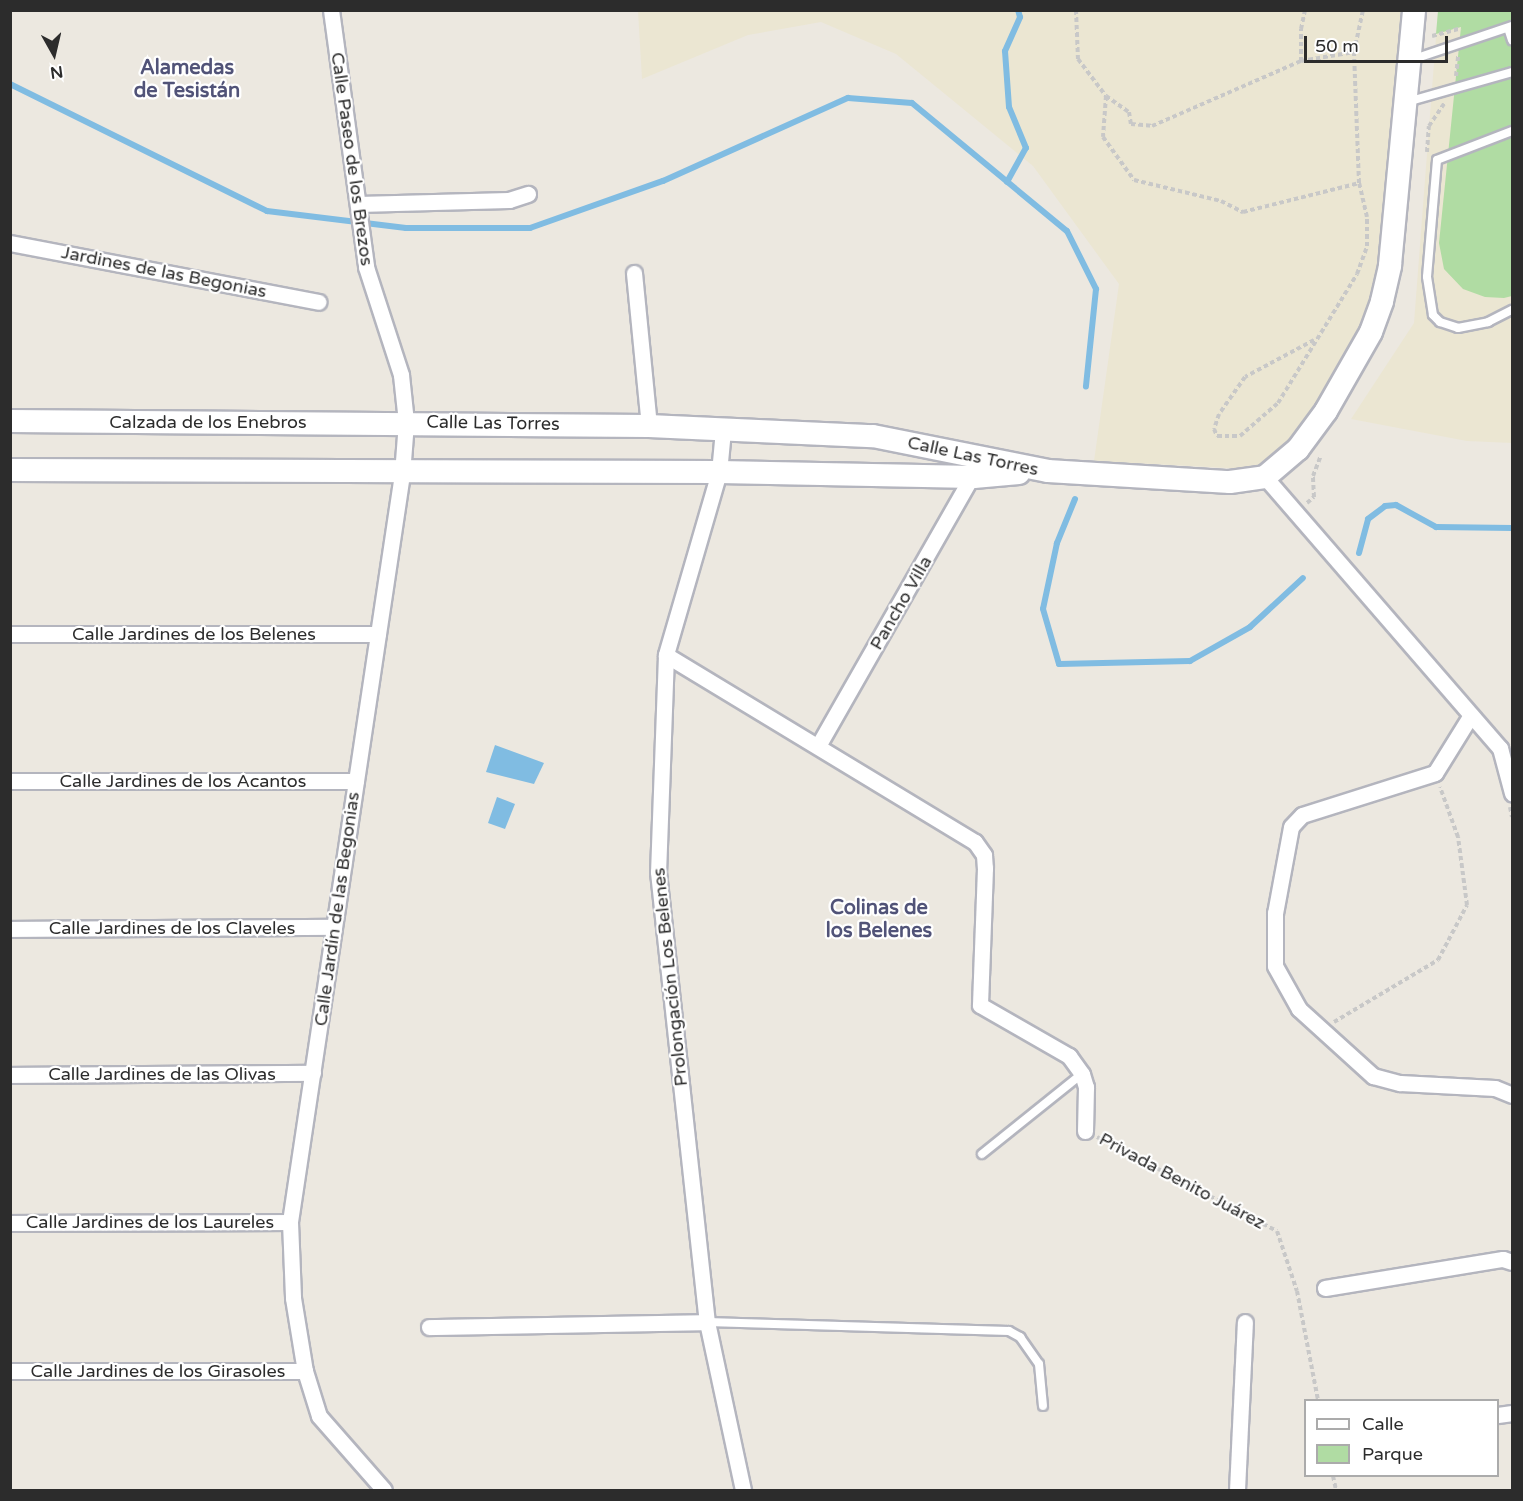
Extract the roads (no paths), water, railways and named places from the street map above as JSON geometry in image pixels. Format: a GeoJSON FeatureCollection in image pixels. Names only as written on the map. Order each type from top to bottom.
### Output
{"type":"FeatureCollection","features":[{"type":"Feature","properties":{"kind":"main road"},"geometry":{"type":"LineString","coordinates":[[1265,477],[1298,449],[1326,411],[1371,332],[1390,265],[1410,60],[1420,20]]}},
{"type":"Feature","properties":{"kind":"main road","name":"Calzada de los Enebros"},"geometry":{"type":"LineString","coordinates":[[10,421],[406,422]]}},
{"type":"Feature","properties":{"kind":"main road","name":"Calle Las Torres"},"geometry":{"type":"LineString","coordinates":[[406,422],[649,426],[873,436],[976,468]]}},
{"type":"Feature","properties":{"kind":"main road","name":"Calle Las Torres"},"geometry":{"type":"LineString","coordinates":[[402,474],[976,468],[1230,482],[1265,477]]}},
{"type":"Feature","properties":{"kind":"main road"},"geometry":{"type":"LineString","coordinates":[[10,470],[402,474]]}},
{"type":"Feature","properties":{"kind":"street","name":"Calle Paseo de los Brezos"},"geometry":{"type":"LineString","coordinates":[[331,10],[364,247],[380,306]]}},
{"type":"Feature","properties":{"kind":"street"},"geometry":{"type":"LineString","coordinates":[[358,208],[509,200],[528,194]]}},
{"type":"Feature","properties":{"kind":"street","name":"Jardines de las Begonias"},"geometry":{"type":"LineString","coordinates":[[10,243],[318,302]]}},
{"type":"Feature","properties":{"kind":"street"},"geometry":{"type":"LineString","coordinates":[[634,273],[649,426]]}},
{"type":"Feature","properties":{"kind":"street","name":"Calle Jardín de las Begonias"},"geometry":{"type":"LineString","coordinates":[[380,306],[401,375],[406,422],[402,474],[290,1222],[293,1298],[305,1371],[319,1416],[384,1491]]}},
{"type":"Feature","properties":{"kind":"street","name":"Prolongación Los Belenes"},"geometry":{"type":"LineString","coordinates":[[723,430],[719,472],[666,655],[658,872],[707,1322],[743,1491]]}},
{"type":"Feature","properties":{"kind":"street","name":"Pancho Villa"},"geometry":{"type":"LineString","coordinates":[[818,746],[976,468]]}},
{"type":"Feature","properties":{"kind":"street"},"geometry":{"type":"LineString","coordinates":[[1265,477],[1500,748],[1512,793]]}},
{"type":"Feature","properties":{"kind":"street","name":"Calle Jardines de los Belenes"},"geometry":{"type":"LineString","coordinates":[[10,634],[378,634]]}},
{"type":"Feature","properties":{"kind":"street"},"geometry":{"type":"LineString","coordinates":[[666,655],[975,842],[984,855],[985,868],[980,1005],[1069,1056],[1082,1074]]}},
{"type":"Feature","properties":{"kind":"street"},"geometry":{"type":"LineString","coordinates":[[1470,715],[1435,773],[1302,814],[1291,827],[1275,913],[1275,966],[1299,1009],[1373,1076],[1400,1083],[1495,1088],[1512,1095]]}},
{"type":"Feature","properties":{"kind":"street","name":"Calle Jardines de los Acantos"},"geometry":{"type":"LineString","coordinates":[[10,781],[356,781]]}},
{"type":"Feature","properties":{"kind":"street","name":"Calle Jardines de los Claveles"},"geometry":{"type":"LineString","coordinates":[[10,929],[334,927]]}},
{"type":"Feature","properties":{"kind":"street","name":"Calle Jardines de las Olivas"},"geometry":{"type":"LineString","coordinates":[[10,1074],[313,1073]]}},
{"type":"Feature","properties":{"kind":"street","name":"Privada Benito Juárez"},"geometry":{"type":"LineString","coordinates":[[1082,1074],[1085,1131]]}},
{"type":"Feature","properties":{"kind":"street","name":"Calle Jardines de los Laureles"},"geometry":{"type":"LineString","coordinates":[[10,1223],[290,1222]]}},
{"type":"Feature","properties":{"kind":"street"},"geometry":{"type":"LineString","coordinates":[[1325,1288],[1503,1259],[1512,1262]]}},
{"type":"Feature","properties":{"kind":"street"},"geometry":{"type":"LineString","coordinates":[[429,1327],[707,1322]]}},
{"type":"Feature","properties":{"kind":"street"},"geometry":{"type":"LineString","coordinates":[[1237,1491],[1245,1322]]}},
{"type":"Feature","properties":{"kind":"street","name":"Calle Jardines de los Girasoles"},"geometry":{"type":"LineString","coordinates":[[10,1371],[305,1371]]}},
{"type":"Feature","properties":{"kind":"lane"},"geometry":{"type":"LineString","coordinates":[[1410,60],[1510,27],[1512,40]]}},
{"type":"Feature","properties":{"kind":"lane"},"geometry":{"type":"LineString","coordinates":[[1405,102],[1512,72]]}},
{"type":"Feature","properties":{"kind":"lane"},"geometry":{"type":"LineString","coordinates":[[1512,132],[1437,160],[1427,277],[1433,315],[1440,322],[1458,328],[1488,322],[1512,310]]}},
{"type":"Feature","properties":{"kind":"lane"},"geometry":{"type":"LineString","coordinates":[[982,1154],[1082,1074]]}},
{"type":"Feature","properties":{"kind":"lane"},"geometry":{"type":"LineString","coordinates":[[707,1322],[1009,1331],[1020,1337],[1039,1364],[1043,1406]]}},
{"type":"Feature","properties":{"kind":"water"},"geometry":{"type":"Polygon","coordinates":[[[495,745],[544,763],[534,784],[486,772],[495,745]]]}},
{"type":"Feature","properties":{"kind":"water"},"geometry":{"type":"Polygon","coordinates":[[[497,797],[515,804],[505,829],[488,823],[497,797]]]}},
{"type":"Feature","properties":{"kind":"waterway"},"geometry":{"type":"LineString","coordinates":[[1007,182],[1026,148],[1009,107],[1005,51],[1020,17],[1018,10]]}},
{"type":"Feature","properties":{"kind":"waterway"},"geometry":{"type":"LineString","coordinates":[[10,84],[267,211],[406,228],[530,228],[663,181],[848,98],[912,103],[1067,231],[1096,289],[1086,386]]}},
{"type":"Feature","properties":{"kind":"waterway"},"geometry":{"type":"LineString","coordinates":[[1075,499],[1057,543],[1043,609],[1059,664],[1190,661],[1250,627],[1303,578]]}},
{"type":"Feature","properties":{"kind":"waterway"},"geometry":{"type":"LineString","coordinates":[[1359,553],[1368,519],[1385,506],[1396,505],[1436,527],[1512,528]]}},
{"type":"Feature","properties":{"kind":"district","name":"Alamedas de Tesistán"},"geometry":{"type":"Point","coordinates":[187,80]}},
{"type":"Feature","properties":{"kind":"district","name":"Colinas de los Belenes"},"geometry":{"type":"Point","coordinates":[879,920]}}]}
